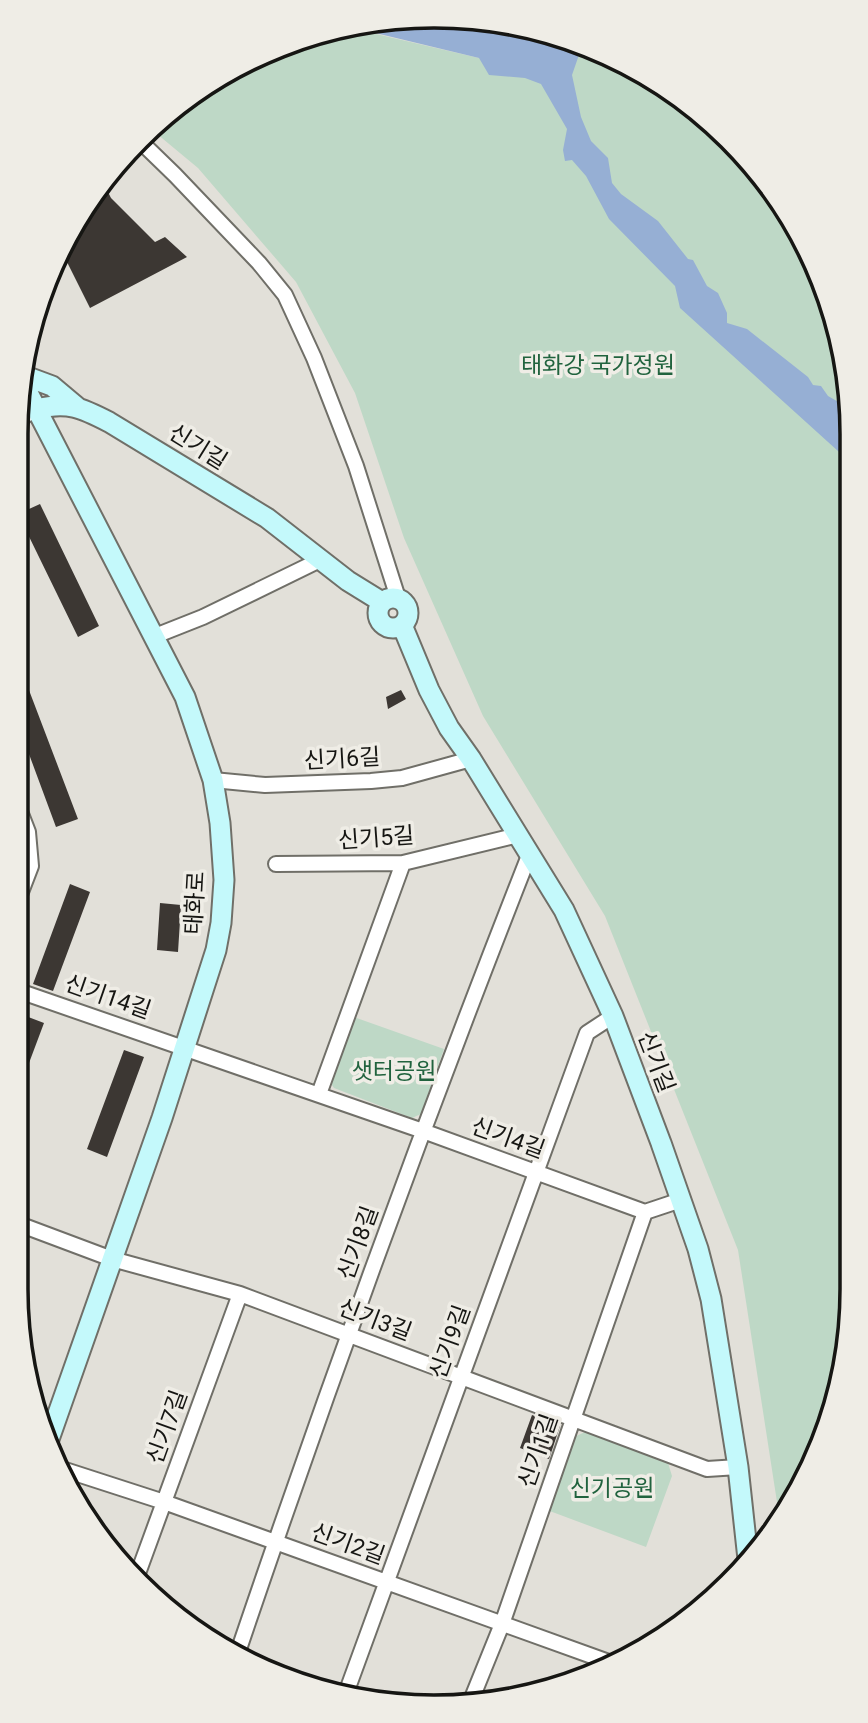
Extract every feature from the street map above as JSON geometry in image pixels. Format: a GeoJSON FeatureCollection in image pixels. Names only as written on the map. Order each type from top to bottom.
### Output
{"type":"FeatureCollection","features":[{"type":"Feature","properties":{"kind":"street"},"geometry":{"type":"LineString","coordinates":[[147,147],[259,264],[285,295],[314,358],[356,466],[390,600]]}},
{"type":"Feature","properties":{"kind":"street"},"geometry":{"type":"LineString","coordinates":[[31,378],[52,386],[77,407]]}},
{"type":"Feature","properties":{"kind":"street","name":"태화로"},"geometry":{"type":"LineString","coordinates":[[30,396],[185,697],[213,780],[220,823],[224,880],[216,950],[185,1049],[53,1428]]}},
{"type":"Feature","properties":{"kind":"street","name":"신기길"},"geometry":{"type":"LineString","coordinates":[[37,409],[59,405],[77,407],[108,422],[255,511],[348,581],[390,600],[377,613],[382,623],[392,628],[402,625],[429,690],[449,728],[564,910],[613,1016],[698,1249],[711,1299],[738,1467],[747,1547]]}},
{"type":"Feature","properties":{"kind":"street"},"geometry":{"type":"LineString","coordinates":[[29,414],[37,409]]}},
{"type":"Feature","properties":{"kind":"street"},"geometry":{"type":"LineString","coordinates":[[155,636],[203,617],[322,559]]}},
{"type":"Feature","properties":{"kind":"street","name":"신기6길"},"geometry":{"type":"LineString","coordinates":[[213,780],[265,785],[371,781],[402,778],[471,759]]}},
{"type":"Feature","properties":{"kind":"street"},"geometry":{"type":"LineString","coordinates":[[28,832],[31,866],[28,874]]}},
{"type":"Feature","properties":{"kind":"street","name":"신기5길"},"geometry":{"type":"LineString","coordinates":[[276,864],[403,863],[518,835]]}},
{"type":"Feature","properties":{"kind":"street","name":"신기8길"},"geometry":{"type":"LineString","coordinates":[[240,1646],[452,1049],[530,853]]}},
{"type":"Feature","properties":{"kind":"street"},"geometry":{"type":"LineString","coordinates":[[319,1094],[403,863]]}},
{"type":"Feature","properties":{"kind":"street","name":"신기14길"},"geometry":{"type":"LineString","coordinates":[[28,993],[185,1049]]}},
{"type":"Feature","properties":{"kind":"street","name":"신기9길"},"geometry":{"type":"LineString","coordinates":[[349,1686],[587,1033],[613,1016]]}},
{"type":"Feature","properties":{"kind":"street","name":"신기4길"},"geometry":{"type":"LineString","coordinates":[[185,1049],[319,1094],[645,1212]]}},
{"type":"Feature","properties":{"kind":"street"},"geometry":{"type":"LineString","coordinates":[[645,1212],[681,1200]]}},
{"type":"Feature","properties":{"kind":"street","name":"신기1길"},"geometry":{"type":"LineString","coordinates":[[474,1693],[502,1624],[645,1212]]}},
{"type":"Feature","properties":{"kind":"street","name":"신기3길"},"geometry":{"type":"LineString","coordinates":[[28,1228],[112,1259],[240,1294],[706,1469],[738,1467]]}},
{"type":"Feature","properties":{"kind":"street","name":"신기7길"},"geometry":{"type":"LineString","coordinates":[[140,1568],[240,1294]]}},
{"type":"Feature","properties":{"kind":"street","name":"신기2길"},"geometry":{"type":"LineString","coordinates":[[72,1472],[164,1502],[600,1659]]}},
{"type":"Feature","properties":{"kind":"green space","name":"태화강 국가정원"},"geometry":{"type":"Polygon","coordinates":[[[371,33],[479,58],[567,51],[637,82],[660,96],[702,129],[739,166],[772,208],[809,279],[832,355],[837,381],[840,434],[840,1289],[837,1342],[826,1394],[809,1444],[778,1506],[738,1250],[605,916],[483,716],[404,538],[355,393],[296,282],[198,168],[159,136],[208,96],[231,82],[303,50],[371,33]]]}},
{"type":"Feature","properties":{"kind":"green space","name":"샛터공원"},"geometry":{"type":"Polygon","coordinates":[[[351,1016],[444,1049],[421,1114],[412,1118],[334,1088],[328,1079],[351,1016]]]}},
{"type":"Feature","properties":{"kind":"green space","name":"신기공원"},"geometry":{"type":"Polygon","coordinates":[[[585,1432],[668,1463],[672,1476],[646,1547],[547,1510],[574,1437],[585,1432]]]}},
{"type":"Feature","properties":{"kind":"water"},"geometry":{"type":"Polygon","coordinates":[[[434,28],[487,31],[539,42],[579,55],[572,75],[581,117],[591,141],[608,158],[612,183],[621,194],[658,221],[688,259],[693,260],[707,286],[718,293],[727,313],[727,323],[747,329],[808,377],[813,385],[821,386],[828,396],[839,402],[840,453],[680,308],[675,286],[609,219],[586,176],[572,160],[565,161],[563,150],[567,129],[541,84],[525,78],[489,75],[479,58],[373,32],[434,28]]]}},
{"type":"Feature","properties":{"kind":"building"},"geometry":{"type":"Polygon","coordinates":[[[108,192],[155,242],[165,237],[187,257],[90,308],[67,261],[82,231],[108,192]]]}},
{"type":"Feature","properties":{"kind":"building"},"geometry":{"type":"Polygon","coordinates":[[[40,504],[99,626],[78,637],[28,534],[28,509],[40,504]]]}},
{"type":"Feature","properties":{"kind":"building"},"geometry":{"type":"Polygon","coordinates":[[[28,688],[78,819],[56,827],[28,751],[28,688]]]}},
{"type":"Feature","properties":{"kind":"building"},"geometry":{"type":"Polygon","coordinates":[[[401,690],[406,699],[388,709],[386,697],[401,690]]]}},
{"type":"Feature","properties":{"kind":"building"},"geometry":{"type":"Polygon","coordinates":[[[70,884],[90,892],[53,991],[33,984],[70,884]]]}},
{"type":"Feature","properties":{"kind":"building"},"geometry":{"type":"Polygon","coordinates":[[[160,903],[181,905],[178,952],[157,950],[160,903]]]}},
{"type":"Feature","properties":{"kind":"building"},"geometry":{"type":"Polygon","coordinates":[[[28,1017],[44,1023],[28,1066],[28,1017]]]}},
{"type":"Feature","properties":{"kind":"building"},"geometry":{"type":"Polygon","coordinates":[[[124,1050],[144,1057],[107,1157],[87,1149],[124,1050]]]}},
{"type":"Feature","properties":{"kind":"building"},"geometry":{"type":"Polygon","coordinates":[[[532,1415],[560,1426],[549,1459],[520,1448],[532,1415]]]}}]}
